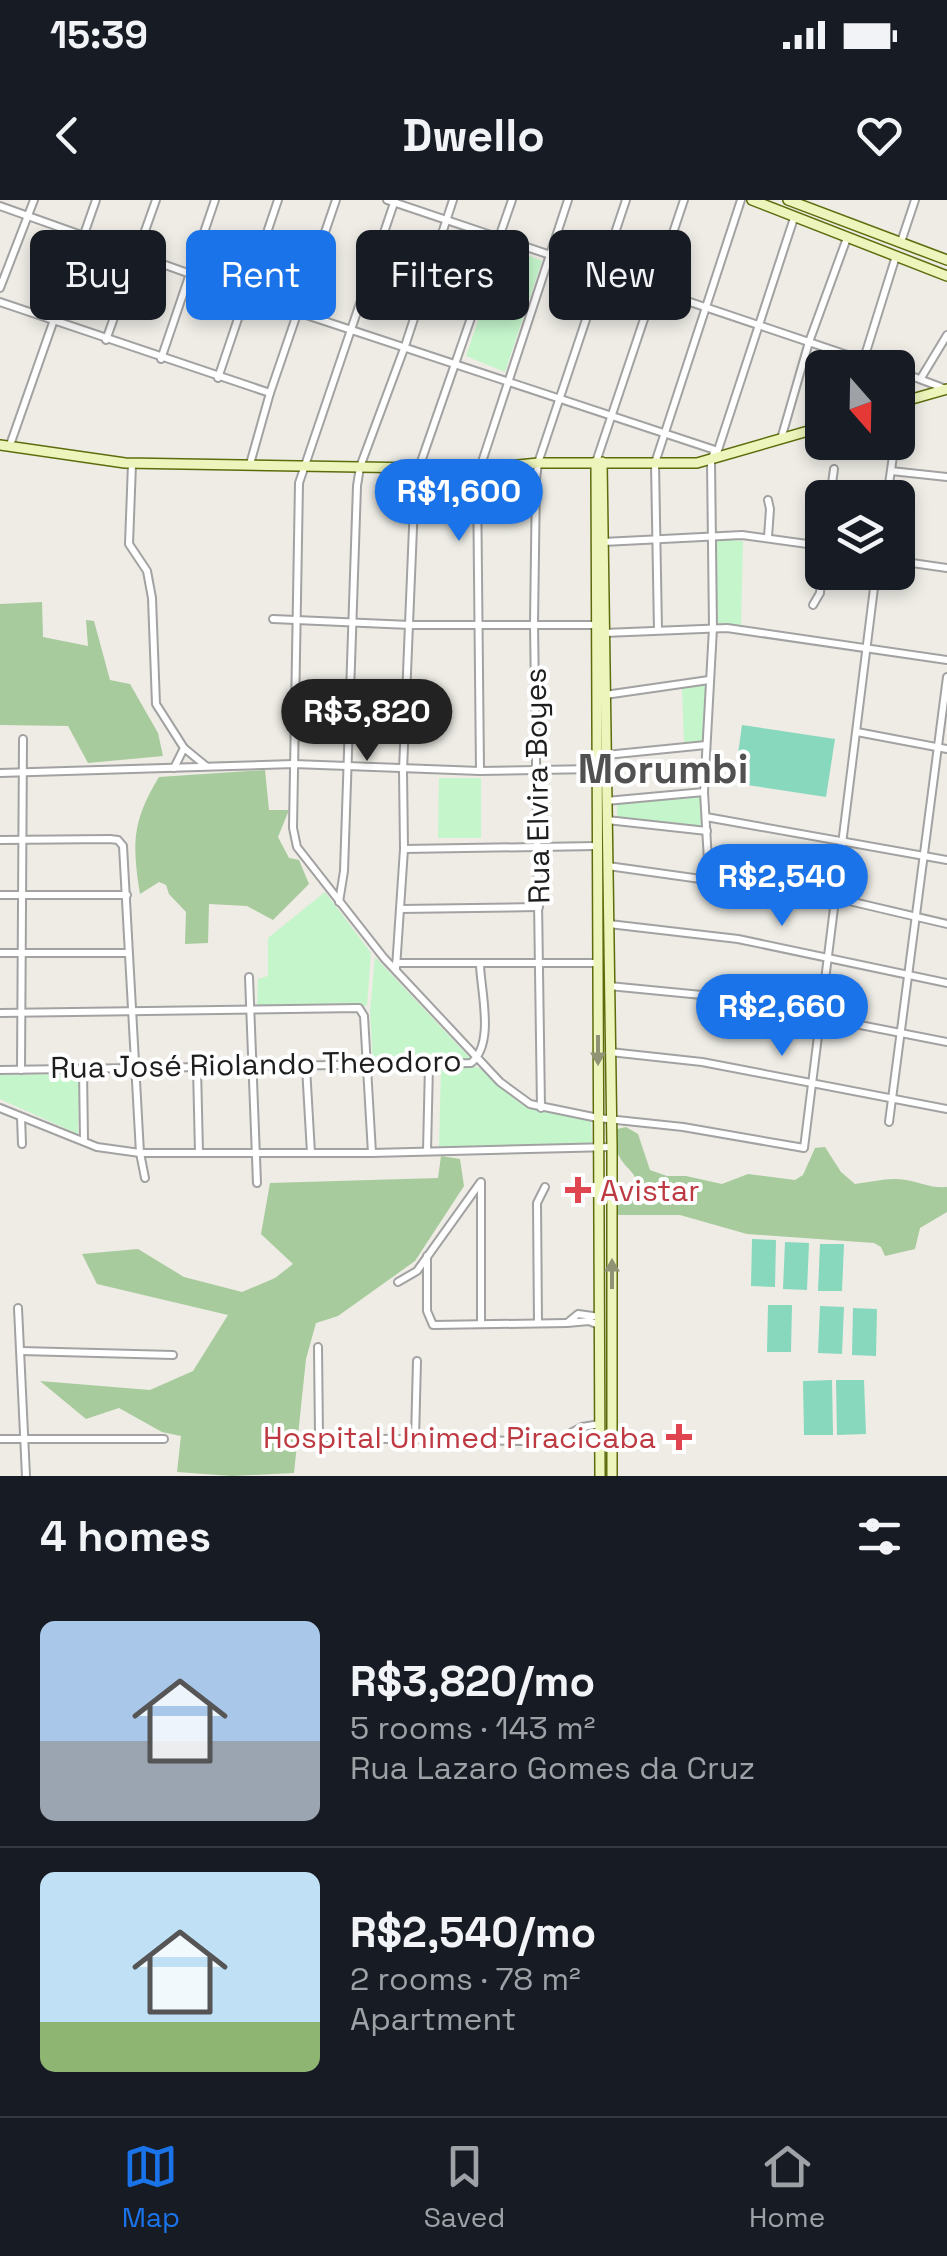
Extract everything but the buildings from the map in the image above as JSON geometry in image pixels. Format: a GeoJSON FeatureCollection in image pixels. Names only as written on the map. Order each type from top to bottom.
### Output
{"type":"FeatureCollection","features":[{"type":"Feature","properties":{"kind":"main road"},"geometry":{"type":"LineString","coordinates":[[752,200],[947,276]]}},
{"type":"Feature","properties":{"kind":"main road"},"geometry":{"type":"LineString","coordinates":[[788,200],[817,205],[947,260]]}},
{"type":"Feature","properties":{"kind":"main road"},"geometry":{"type":"LineString","coordinates":[[794,218],[796,208],[817,205]]}},
{"type":"Feature","properties":{"kind":"main road"},"geometry":{"type":"LineString","coordinates":[[915,398],[946,389]]}},
{"type":"Feature","properties":{"kind":"main road"},"geometry":{"type":"LineString","coordinates":[[5,445],[132,463],[480,469],[599,462],[655,464],[716,456],[805,432]]}},
{"type":"Feature","properties":{"kind":"main road"},"geometry":{"type":"LineString","coordinates":[[599,462],[606,756],[597,846],[600,1476]]}},
{"type":"Feature","properties":{"kind":"main road"},"geometry":{"type":"LineString","coordinates":[[599,462],[596,768],[607,820],[612,1476]]}},
{"type":"Feature","properties":{"kind":"main road"},"geometry":{"type":"LineString","coordinates":[[595,625],[604,634]]}},
{"type":"Feature","properties":{"kind":"main road"},"geometry":{"type":"LineString","coordinates":[[595,642],[604,634]]}},
{"type":"Feature","properties":{"kind":"main road"},"geometry":{"type":"LineString","coordinates":[[597,846],[598,859],[608,866]]}},
{"type":"Feature","properties":{"kind":"main road"},"geometry":{"type":"LineString","coordinates":[[600,1321],[607,1317],[612,1322]]}},
{"type":"Feature","properties":{"kind":"main road"},"geometry":{"type":"LineString","coordinates":[[600,1350],[612,1354]]}},
{"type":"Feature","properties":{"kind":"street"},"geometry":{"type":"LineString","coordinates":[[0,288],[34,200]]}},
{"type":"Feature","properties":{"kind":"street"},"geometry":{"type":"LineString","coordinates":[[86,230],[96,200]]}},
{"type":"Feature","properties":{"kind":"street"},"geometry":{"type":"LineString","coordinates":[[146,230],[156,200]]}},
{"type":"Feature","properties":{"kind":"street"},"geometry":{"type":"LineString","coordinates":[[204,230],[214,200]]}},
{"type":"Feature","properties":{"kind":"street"},"geometry":{"type":"LineString","coordinates":[[268,230],[278,200]]}},
{"type":"Feature","properties":{"kind":"street"},"geometry":{"type":"LineString","coordinates":[[326,230],[336,200]]}},
{"type":"Feature","properties":{"kind":"street"},"geometry":{"type":"LineString","coordinates":[[339,903],[344,871],[360,467],[405,346],[452,200]]}},
{"type":"Feature","properties":{"kind":"street"},"geometry":{"type":"LineString","coordinates":[[503,230],[512,200]]}},
{"type":"Feature","properties":{"kind":"street"},"geometry":{"type":"LineString","coordinates":[[558,230],[568,200]]}},
{"type":"Feature","properties":{"kind":"street","name":"Rua Elvira Boyes"},"geometry":{"type":"LineString","coordinates":[[616,230],[626,200]]}},
{"type":"Feature","properties":{"kind":"street"},"geometry":{"type":"LineString","coordinates":[[674,230],[684,200]]}},
{"type":"Feature","properties":{"kind":"street"},"geometry":{"type":"LineString","coordinates":[[658,630],[655,464],[741,200]]}},
{"type":"Feature","properties":{"kind":"street"},"geometry":{"type":"LineString","coordinates":[[901,242],[915,200]]}},
{"type":"Feature","properties":{"kind":"street"},"geometry":{"type":"LineString","coordinates":[[476,230],[392,201],[353,328],[304,466],[300,483],[293,828],[297,847],[339,903],[500,1082],[541,1108],[683,1126],[804,1148],[874,590]]}},
{"type":"Feature","properties":{"kind":"street"},"geometry":{"type":"LineString","coordinates":[[0,206],[67,230]]}},
{"type":"Feature","properties":{"kind":"street"},"geometry":{"type":"LineString","coordinates":[[709,878],[704,792],[713,628],[710,534],[716,456],[794,218]]}},
{"type":"Feature","properties":{"kind":"street"},"geometry":{"type":"LineString","coordinates":[[780,440],[847,238]]}},
{"type":"Feature","properties":{"kind":"street"},"geometry":{"type":"LineString","coordinates":[[866,350],[896,256]]}},
{"type":"Feature","properties":{"kind":"street"},"geometry":{"type":"LineString","coordinates":[[480,772],[476,624],[480,469],[549,258]]}},
{"type":"Feature","properties":{"kind":"street"},"geometry":{"type":"LineString","coordinates":[[162,359],[186,286]]}},
{"type":"Feature","properties":{"kind":"street"},"geometry":{"type":"LineString","coordinates":[[0,302],[270,394]]}},
{"type":"Feature","properties":{"kind":"street"},"geometry":{"type":"LineString","coordinates":[[691,302],[829,350]]}},
{"type":"Feature","properties":{"kind":"street"},"geometry":{"type":"LineString","coordinates":[[106,340],[113,320]]}},
{"type":"Feature","properties":{"kind":"street"},"geometry":{"type":"LineString","coordinates":[[218,378],[238,320]]}},
{"type":"Feature","properties":{"kind":"street"},"geometry":{"type":"LineString","coordinates":[[250,464],[294,320]]}},
{"type":"Feature","properties":{"kind":"street"},"geometry":{"type":"LineString","coordinates":[[325,320],[662,433],[716,456]]}},
{"type":"Feature","properties":{"kind":"street"},"geometry":{"type":"LineString","coordinates":[[396,966],[418,469],[471,320]]}},
{"type":"Feature","properties":{"kind":"street","name":"Rua Elvira Boyes"},"geometry":{"type":"LineString","coordinates":[[541,1108],[534,624],[538,464],[585,320]]}},
{"type":"Feature","properties":{"kind":"street"},"geometry":{"type":"LineString","coordinates":[[599,462],[610,416],[643,320]]}},
{"type":"Feature","properties":{"kind":"street"},"geometry":{"type":"LineString","coordinates":[[5,445],[54,322]]}},
{"type":"Feature","properties":{"kind":"street"},"geometry":{"type":"LineString","coordinates":[[920,378],[947,334]]}},
{"type":"Feature","properties":{"kind":"street"},"geometry":{"type":"LineString","coordinates":[[915,376],[946,389]]}},
{"type":"Feature","properties":{"kind":"street"},"geometry":{"type":"LineString","coordinates":[[890,480],[893,460]]}},
{"type":"Feature","properties":{"kind":"street"},"geometry":{"type":"LineString","coordinates":[[132,463],[129,544],[147,571],[152,598],[156,704],[184,748],[207,767]]}},
{"type":"Feature","properties":{"kind":"street"},"geometry":{"type":"LineString","coordinates":[[832,480],[834,469]]}},
{"type":"Feature","properties":{"kind":"street"},"geometry":{"type":"LineString","coordinates":[[891,471],[947,476]]}},
{"type":"Feature","properties":{"kind":"street"},"geometry":{"type":"LineString","coordinates":[[768,500],[768,537]]}},
{"type":"Feature","properties":{"kind":"street"},"geometry":{"type":"LineString","coordinates":[[603,542],[710,534],[805,543]]}},
{"type":"Feature","properties":{"kind":"street"},"geometry":{"type":"LineString","coordinates":[[915,563],[947,568]]}},
{"type":"Feature","properties":{"kind":"street"},"geometry":{"type":"LineString","coordinates":[[812,605],[820,590]]}},
{"type":"Feature","properties":{"kind":"street"},"geometry":{"type":"LineString","coordinates":[[273,620],[595,625]]}},
{"type":"Feature","properties":{"kind":"street"},"geometry":{"type":"LineString","coordinates":[[604,634],[713,628],[947,660]]}},
{"type":"Feature","properties":{"kind":"street"},"geometry":{"type":"LineString","coordinates":[[889,1122],[943,748],[947,677]]}},
{"type":"Feature","properties":{"kind":"street"},"geometry":{"type":"LineString","coordinates":[[605,695],[709,680]]}},
{"type":"Feature","properties":{"kind":"street"},"geometry":{"type":"LineString","coordinates":[[857,732],[943,748]]}},
{"type":"Feature","properties":{"kind":"street"},"geometry":{"type":"LineString","coordinates":[[21,1070],[23,739]]}},
{"type":"Feature","properties":{"kind":"street"},"geometry":{"type":"LineString","coordinates":[[606,756],[706,745]]}},
{"type":"Feature","properties":{"kind":"street"},"geometry":{"type":"LineString","coordinates":[[174,768],[184,748]]}},
{"type":"Feature","properties":{"kind":"street"},"geometry":{"type":"LineString","coordinates":[[0,773],[294,764],[480,772],[596,768]]}},
{"type":"Feature","properties":{"kind":"street"},"geometry":{"type":"LineString","coordinates":[[602,803],[704,792]]}},
{"type":"Feature","properties":{"kind":"street"},"geometry":{"type":"LineString","coordinates":[[933,799],[947,802]]}},
{"type":"Feature","properties":{"kind":"street"},"geometry":{"type":"LineString","coordinates":[[706,816],[947,860]]}},
{"type":"Feature","properties":{"kind":"street"},"geometry":{"type":"LineString","coordinates":[[607,820],[707,830]]}},
{"type":"Feature","properties":{"kind":"street"},"geometry":{"type":"LineString","coordinates":[[0,840],[118,840],[125,854],[140,1153],[145,1178]]}},
{"type":"Feature","properties":{"kind":"street"},"geometry":{"type":"LineString","coordinates":[[404,849],[597,846]]}},
{"type":"Feature","properties":{"kind":"street"},"geometry":{"type":"LineString","coordinates":[[608,866],[836,898],[947,924]]}},
{"type":"Feature","properties":{"kind":"street"},"geometry":{"type":"LineString","coordinates":[[0,896],[127,895]]}},
{"type":"Feature","properties":{"kind":"street"},"geometry":{"type":"LineString","coordinates":[[400,909],[538,907]]}},
{"type":"Feature","properties":{"kind":"street"},"geometry":{"type":"LineString","coordinates":[[608,924],[738,940],[947,984]]}},
{"type":"Feature","properties":{"kind":"street"},"geometry":{"type":"LineString","coordinates":[[0,953],[128,953]]}},
{"type":"Feature","properties":{"kind":"street"},"geometry":{"type":"LineString","coordinates":[[396,966],[598,963]]}},
{"type":"Feature","properties":{"kind":"street","name":"Rua José Riolando Theodoro"},"geometry":{"type":"LineString","coordinates":[[0,1070],[470,1063],[478,1058],[484,1042],[480,965]]}},
{"type":"Feature","properties":{"kind":"street"},"geometry":{"type":"LineString","coordinates":[[249,977],[257,1183]]}},
{"type":"Feature","properties":{"kind":"street"},"geometry":{"type":"LineString","coordinates":[[610,986],[712,996],[947,1042]]}},
{"type":"Feature","properties":{"kind":"street"},"geometry":{"type":"LineString","coordinates":[[0,1013],[359,1008],[364,1016],[372,1153]]}},
{"type":"Feature","properties":{"kind":"street"},"geometry":{"type":"LineString","coordinates":[[610,1052],[702,1062],[947,1109]]}},
{"type":"Feature","properties":{"kind":"street"},"geometry":{"type":"LineString","coordinates":[[428,1152],[429,1065]]}},
{"type":"Feature","properties":{"kind":"street"},"geometry":{"type":"LineString","coordinates":[[306,1067],[312,1152]]}},
{"type":"Feature","properties":{"kind":"street"},"geometry":{"type":"LineString","coordinates":[[197,1068],[199,1152]]}},
{"type":"Feature","properties":{"kind":"street"},"geometry":{"type":"LineString","coordinates":[[82,1070],[84,1141]]}},
{"type":"Feature","properties":{"kind":"street"},"geometry":{"type":"LineString","coordinates":[[0,1108],[97,1146],[140,1153],[612,1147]]}},
{"type":"Feature","properties":{"kind":"street"},"geometry":{"type":"LineString","coordinates":[[21,1117],[22,1144]]}},
{"type":"Feature","properties":{"kind":"street"},"geometry":{"type":"LineString","coordinates":[[398,1282],[417,1270],[481,1182],[481,1324]]}},
{"type":"Feature","properties":{"kind":"street"},"geometry":{"type":"LineString","coordinates":[[538,1323],[536,1204],[545,1187]]}},
{"type":"Feature","properties":{"kind":"street"},"geometry":{"type":"LineString","coordinates":[[465,1206],[482,1212]]}},
{"type":"Feature","properties":{"kind":"street"},"geometry":{"type":"LineString","coordinates":[[427,1256],[427,1312],[433,1324],[567,1322],[578,1314],[600,1321]]}},
{"type":"Feature","properties":{"kind":"street"},"geometry":{"type":"LineString","coordinates":[[18,1308],[26,1476]]}},
{"type":"Feature","properties":{"kind":"street"},"geometry":{"type":"LineString","coordinates":[[318,1347],[319,1436],[323,1438],[600,1442]]}},
{"type":"Feature","properties":{"kind":"street"},"geometry":{"type":"LineString","coordinates":[[21,1351],[174,1355]]}},
{"type":"Feature","properties":{"kind":"street"},"geometry":{"type":"LineString","coordinates":[[415,1440],[418,1361]]}},
{"type":"Feature","properties":{"kind":"street"},"geometry":{"type":"LineString","coordinates":[[554,1441],[582,1426],[600,1424]]}},
{"type":"Feature","properties":{"kind":"street"},"geometry":{"type":"LineString","coordinates":[[0,1439],[164,1439]]}},
{"type":"Feature","properties":{"kind":"green space"},"geometry":{"type":"Polygon","coordinates":[[[529,256],[542,261],[529,300],[529,256]]]}},
{"type":"Feature","properties":{"kind":"green space"},"geometry":{"type":"Polygon","coordinates":[[[478,320],[522,320],[505,372],[466,356],[478,320]]]}},
{"type":"Feature","properties":{"kind":"green space"},"geometry":{"type":"Polygon","coordinates":[[[715,539],[743,541],[741,625],[718,623],[715,539]]]}},
{"type":"Feature","properties":{"kind":"green space"},"geometry":{"type":"Polygon","coordinates":[[[42,602],[43,637],[88,646],[86,620],[94,621],[110,680],[130,684],[158,733],[163,756],[88,763],[68,726],[0,725],[0,604],[42,602]]]}},
{"type":"Feature","properties":{"kind":"green space"},"geometry":{"type":"Polygon","coordinates":[[[707,685],[703,741],[684,743],[682,688],[707,685]]]}},
{"type":"Feature","properties":{"kind":"green space"},"geometry":{"type":"Polygon","coordinates":[[[742,725],[835,739],[826,797],[734,783],[742,725]]]}},
{"type":"Feature","properties":{"kind":"green space"},"geometry":{"type":"Polygon","coordinates":[[[265,770],[269,810],[289,810],[278,837],[289,858],[299,860],[309,884],[273,920],[247,906],[209,904],[208,943],[185,944],[186,912],[166,885],[159,882],[140,894],[135,847],[144,807],[159,777],[265,770]]]}},
{"type":"Feature","properties":{"kind":"green space"},"geometry":{"type":"Polygon","coordinates":[[[439,778],[481,778],[481,838],[438,838],[439,778]]]}},
{"type":"Feature","properties":{"kind":"green space"},"geometry":{"type":"Polygon","coordinates":[[[701,797],[703,828],[617,818],[617,804],[701,797]]]}},
{"type":"Feature","properties":{"kind":"green space"},"geometry":{"type":"Polygon","coordinates":[[[325,892],[371,953],[367,1006],[257,1006],[258,979],[268,976],[268,938],[325,892]]]}},
{"type":"Feature","properties":{"kind":"green space"},"geometry":{"type":"Polygon","coordinates":[[[375,957],[470,1058],[468,1061],[373,1061],[370,1012],[375,957]]]}},
{"type":"Feature","properties":{"kind":"green space"},"geometry":{"type":"Polygon","coordinates":[[[474,1066],[526,1106],[591,1120],[592,1144],[439,1147],[441,1069],[474,1066]]]}},
{"type":"Feature","properties":{"kind":"green space"},"geometry":{"type":"Polygon","coordinates":[[[79,1074],[78,1134],[0,1099],[0,1075],[79,1074]]]}},
{"type":"Feature","properties":{"kind":"green space"},"geometry":{"type":"Polygon","coordinates":[[[626,1127],[638,1134],[650,1170],[667,1176],[722,1184],[748,1174],[795,1180],[803,1175],[815,1148],[825,1147],[841,1172],[855,1184],[900,1179],[947,1187],[947,1212],[920,1228],[915,1249],[885,1256],[874,1243],[747,1234],[680,1215],[617,1215],[617,1198],[635,1179],[618,1154],[617,1129],[626,1127]]]}},
{"type":"Feature","properties":{"kind":"green space"},"geometry":{"type":"Polygon","coordinates":[[[441,1156],[460,1159],[464,1186],[415,1261],[338,1316],[316,1323],[306,1359],[294,1473],[232,1476],[177,1472],[181,1436],[162,1432],[119,1408],[86,1419],[40,1381],[150,1390],[193,1371],[228,1315],[97,1284],[82,1254],[138,1249],[184,1277],[242,1292],[275,1278],[293,1264],[261,1234],[270,1183],[438,1178],[441,1156]]]}},
{"type":"Feature","properties":{"kind":"green space"},"geometry":{"type":"Polygon","coordinates":[[[752,1239],[776,1240],[775,1287],[751,1286],[752,1239]]]}},
{"type":"Feature","properties":{"kind":"green space"},"geometry":{"type":"Polygon","coordinates":[[[785,1242],[809,1243],[807,1290],[783,1289],[785,1242]]]}},
{"type":"Feature","properties":{"kind":"green space"},"geometry":{"type":"Polygon","coordinates":[[[820,1244],[844,1244],[842,1291],[818,1291],[820,1244]]]}},
{"type":"Feature","properties":{"kind":"green space"},"geometry":{"type":"Polygon","coordinates":[[[768,1305],[792,1305],[791,1352],[767,1352],[768,1305]]]}},
{"type":"Feature","properties":{"kind":"green space"},"geometry":{"type":"Polygon","coordinates":[[[820,1306],[844,1307],[842,1354],[818,1353],[820,1306]]]}},
{"type":"Feature","properties":{"kind":"green space"},"geometry":{"type":"Polygon","coordinates":[[[853,1308],[877,1309],[876,1356],[852,1355],[853,1308]]]}},
{"type":"Feature","properties":{"kind":"green space"},"geometry":{"type":"Polygon","coordinates":[[[832,1380],[833,1435],[804,1435],[803,1381],[832,1380]]]}},
{"type":"Feature","properties":{"kind":"green space"},"geometry":{"type":"Polygon","coordinates":[[[836,1380],[864,1380],[866,1434],[837,1435],[836,1380]]]}},
{"type":"Feature","properties":{"kind":"place","name":"Avistar"},"geometry":{"type":"Point","coordinates":[578,1190]}},
{"type":"Feature","properties":{"kind":"place","name":"Hospital Unimed Piracicaba"},"geometry":{"type":"Point","coordinates":[679,1437]}},
{"type":"Feature","properties":{"kind":"district","name":"Morumbi"},"geometry":{"type":"Point","coordinates":[663,769]}}]}
